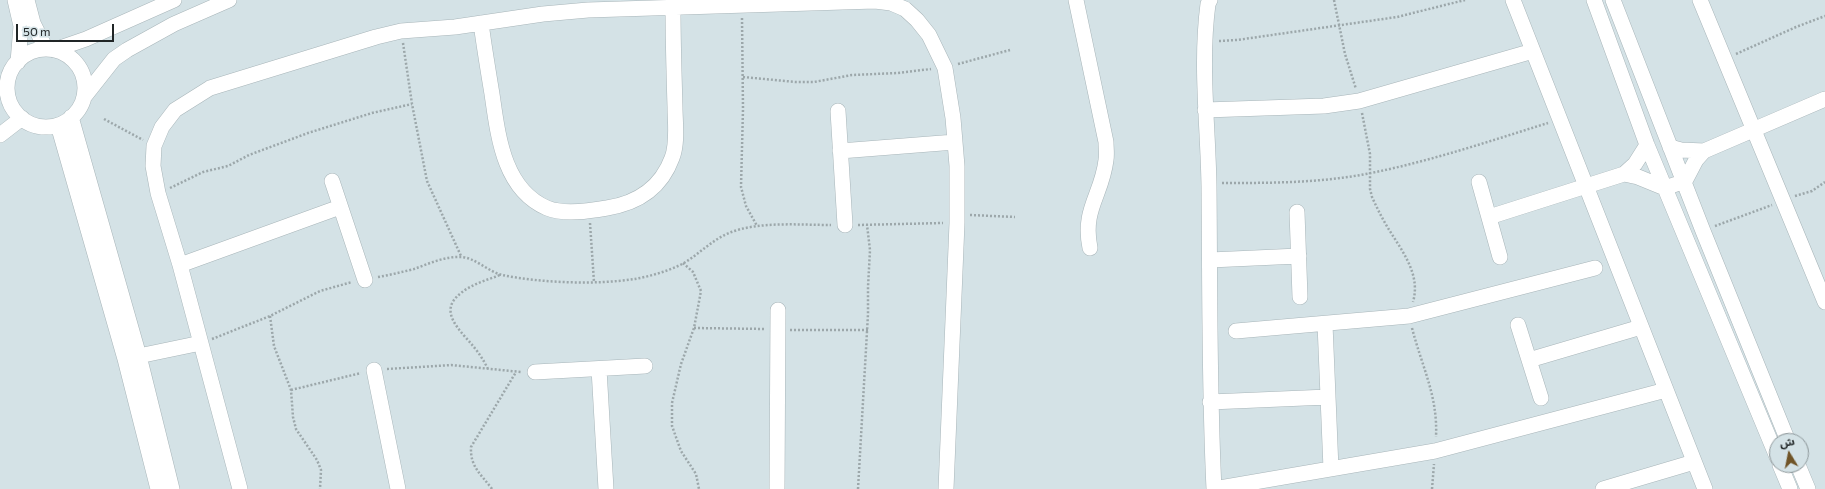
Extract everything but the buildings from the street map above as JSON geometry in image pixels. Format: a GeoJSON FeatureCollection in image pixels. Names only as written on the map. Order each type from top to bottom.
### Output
{"type":"FeatureCollection","features":[{"type":"Feature","properties":{"kind":"street"},"geometry":{"type":"LineString","coordinates":[[15,0],[21,26],[18,62]]}},
{"type":"Feature","properties":{"kind":"street"},"geometry":{"type":"LineString","coordinates":[[27,0],[33,23],[50,50],[68,56],[79,67],[84,82],[84,97]]}},
{"type":"Feature","properties":{"kind":"street"},"geometry":{"type":"LineString","coordinates":[[174,0],[86,39],[50,50],[30,52],[18,62],[9,75],[4,93],[13,109],[28,122],[43,126],[58,125],[71,117],[81,105],[84,97],[114,59],[127,50],[174,24],[229,0]]}},
{"type":"Feature","properties":{"kind":"street"},"geometry":{"type":"LineString","coordinates":[[1076,0],[1106,142],[1106,160],[1088,221],[1087,233],[1090,248]]}},
{"type":"Feature","properties":{"kind":"street"},"geometry":{"type":"LineString","coordinates":[[1210,0],[1205,24],[1204,39],[1205,110],[1209,184],[1210,402],[1214,489],[1435,451],[1666,390]]}},
{"type":"Feature","properties":{"kind":"street"},"geometry":{"type":"LineString","coordinates":[[1513,0],[1705,489]]}},
{"type":"Feature","properties":{"kind":"street"},"geometry":{"type":"LineString","coordinates":[[1594,0],[1647,145],[1769,438]]}},
{"type":"Feature","properties":{"kind":"street"},"geometry":{"type":"LineString","coordinates":[[1613,0],[1670,147],[1685,181],[1703,231],[1785,433]]}},
{"type":"Feature","properties":{"kind":"street"},"geometry":{"type":"LineString","coordinates":[[1700,0],[1825,302]]}},
{"type":"Feature","properties":{"kind":"street"},"geometry":{"type":"LineString","coordinates":[[240,489],[180,265],[158,193],[153,166],[154,146],[162,126],[175,110],[210,88],[376,37],[401,31],[456,27],[481,22],[573,11],[875,1],[891,3],[905,9],[917,20],[929,35],[945,68],[955,142],[957,219],[946,489]]}},
{"type":"Feature","properties":{"kind":"street"},"geometry":{"type":"LineString","coordinates":[[481,22],[498,136],[506,161],[516,181],[530,198],[548,208],[570,211],[589,211],[615,207],[634,201],[646,194],[652,190],[665,175],[673,156],[675,135],[673,7]]}},
{"type":"Feature","properties":{"kind":"street"},"geometry":{"type":"LineString","coordinates":[[1205,110],[1324,106],[1359,101],[1533,51]]}},
{"type":"Feature","properties":{"kind":"street"},"geometry":{"type":"LineString","coordinates":[[1624,174],[1638,177],[1665,188],[1685,181],[1696,160],[1704,151],[1825,99]]}},
{"type":"Feature","properties":{"kind":"street"},"geometry":{"type":"LineString","coordinates":[[838,111],[844,225]]}},
{"type":"Feature","properties":{"kind":"street"},"geometry":{"type":"LineString","coordinates":[[71,117],[132,358],[158,489]]}},
{"type":"Feature","properties":{"kind":"street"},"geometry":{"type":"LineString","coordinates":[[0,135],[22,118]]}},
{"type":"Feature","properties":{"kind":"street"},"geometry":{"type":"LineString","coordinates":[[58,125],[172,489]]}},
{"type":"Feature","properties":{"kind":"street"},"geometry":{"type":"LineString","coordinates":[[840,151],[955,142]]}},
{"type":"Feature","properties":{"kind":"street"},"geometry":{"type":"LineString","coordinates":[[1489,217],[1586,188],[1624,174],[1635,164],[1647,145]]}},
{"type":"Feature","properties":{"kind":"street"},"geometry":{"type":"LineString","coordinates":[[1670,147],[1681,150],[1704,151]]}},
{"type":"Feature","properties":{"kind":"street"},"geometry":{"type":"LineString","coordinates":[[332,181],[365,280]]}},
{"type":"Feature","properties":{"kind":"street"},"geometry":{"type":"LineString","coordinates":[[1478,182],[1500,257]]}},
{"type":"Feature","properties":{"kind":"street"},"geometry":{"type":"LineString","coordinates":[[180,265],[340,207]]}},
{"type":"Feature","properties":{"kind":"street"},"geometry":{"type":"LineString","coordinates":[[1298,212],[1300,297]]}},
{"type":"Feature","properties":{"kind":"street"},"geometry":{"type":"LineString","coordinates":[[1210,260],[1299,256]]}},
{"type":"Feature","properties":{"kind":"street"},"geometry":{"type":"LineString","coordinates":[[1236,331],[1409,316],[1595,268]]}},
{"type":"Feature","properties":{"kind":"street"},"geometry":{"type":"LineString","coordinates":[[777,489],[778,310]]}},
{"type":"Feature","properties":{"kind":"street"},"geometry":{"type":"LineString","coordinates":[[1325,324],[1331,469]]}},
{"type":"Feature","properties":{"kind":"street"},"geometry":{"type":"LineString","coordinates":[[1518,325],[1541,398]]}},
{"type":"Feature","properties":{"kind":"street"},"geometry":{"type":"LineString","coordinates":[[1529,360],[1641,328]]}},
{"type":"Feature","properties":{"kind":"street"},"geometry":{"type":"LineString","coordinates":[[1726,335],[1742,328]]}},
{"type":"Feature","properties":{"kind":"street"},"geometry":{"type":"LineString","coordinates":[[132,358],[201,343]]}},
{"type":"Feature","properties":{"kind":"street"},"geometry":{"type":"LineString","coordinates":[[535,372],[645,366]]}},
{"type":"Feature","properties":{"kind":"street"},"geometry":{"type":"LineString","coordinates":[[599,369],[606,489]]}},
{"type":"Feature","properties":{"kind":"street"},"geometry":{"type":"LineString","coordinates":[[374,370],[398,489]]}},
{"type":"Feature","properties":{"kind":"street"},"geometry":{"type":"LineString","coordinates":[[1210,402],[1328,397]]}},
{"type":"Feature","properties":{"kind":"street"},"geometry":{"type":"LineString","coordinates":[[1603,489],[1694,462]]}},
{"type":"Feature","properties":{"kind":"street"},"geometry":{"type":"LineString","coordinates":[[1783,473],[1790,489]]}},
{"type":"Feature","properties":{"kind":"street"},"geometry":{"type":"LineString","coordinates":[[1801,473],[1808,489]]}},
{"type":"Feature","properties":{"kind":"path"},"geometry":{"type":"LineString","coordinates":[[1334,0],[1345,54],[1359,101],[1368,145],[1372,197],[1411,267],[1415,282],[1415,294],[1409,316],[1418,350],[1433,393],[1437,420],[1432,489]]}},
{"type":"Feature","properties":{"kind":"path"},"geometry":{"type":"LineString","coordinates":[[1204,39],[1237,40],[1414,14],[1466,0]]}},
{"type":"Feature","properties":{"kind":"path"},"geometry":{"type":"LineString","coordinates":[[742,6],[743,76],[741,187],[746,206],[757,226]]}},
{"type":"Feature","properties":{"kind":"path"},"geometry":{"type":"LineString","coordinates":[[1724,59],[1796,27],[1825,16]]}},
{"type":"Feature","properties":{"kind":"path"},"geometry":{"type":"LineString","coordinates":[[401,31],[412,104],[427,181],[461,256]]}},
{"type":"Feature","properties":{"kind":"path"},"geometry":{"type":"LineString","coordinates":[[743,76],[796,82],[814,82],[834,77],[945,68],[1010,50]]}},
{"type":"Feature","properties":{"kind":"path"},"geometry":{"type":"LineString","coordinates":[[158,193],[203,172],[228,166],[249,155],[308,133],[372,113],[412,104]]}},
{"type":"Feature","properties":{"kind":"path"},"geometry":{"type":"LineString","coordinates":[[104,119],[154,146]]}},
{"type":"Feature","properties":{"kind":"path"},"geometry":{"type":"LineString","coordinates":[[1209,184],[1298,182],[1370,173],[1462,150],[1560,119]]}},
{"type":"Feature","properties":{"kind":"path"},"geometry":{"type":"LineString","coordinates":[[1703,231],[1783,200],[1812,191],[1825,182]]}},
{"type":"Feature","properties":{"kind":"path"},"geometry":{"type":"LineString","coordinates":[[589,211],[594,282]]}},
{"type":"Feature","properties":{"kind":"path"},"geometry":{"type":"LineString","coordinates":[[201,343],[270,316],[320,291],[339,284],[393,275],[443,259],[461,256],[500,274],[536,279],[594,282],[634,279],[659,274],[683,263],[729,233],[757,226],[867,225],[1015,217]]}},
{"type":"Feature","properties":{"kind":"path"},"geometry":{"type":"LineString","coordinates":[[858,489],[868,314],[870,250],[867,225]]}},
{"type":"Feature","properties":{"kind":"path"},"geometry":{"type":"LineString","coordinates":[[683,263],[693,272],[701,291],[694,328],[681,364],[672,403],[672,426],[681,451],[696,474],[699,489]]}},
{"type":"Feature","properties":{"kind":"path"},"geometry":{"type":"LineString","coordinates":[[489,369],[474,346],[453,322],[450,310],[453,302],[461,293],[500,274]]}},
{"type":"Feature","properties":{"kind":"path"},"geometry":{"type":"LineString","coordinates":[[270,316],[277,356],[291,390],[293,417],[296,429],[317,460],[321,470],[320,489]]}},
{"type":"Feature","properties":{"kind":"path"},"geometry":{"type":"LineString","coordinates":[[291,390],[374,370],[430,365],[471,366],[516,372],[535,372]]}},
{"type":"Feature","properties":{"kind":"path"},"geometry":{"type":"LineString","coordinates":[[492,489],[476,470],[471,457],[471,447],[516,372]]}}]}
